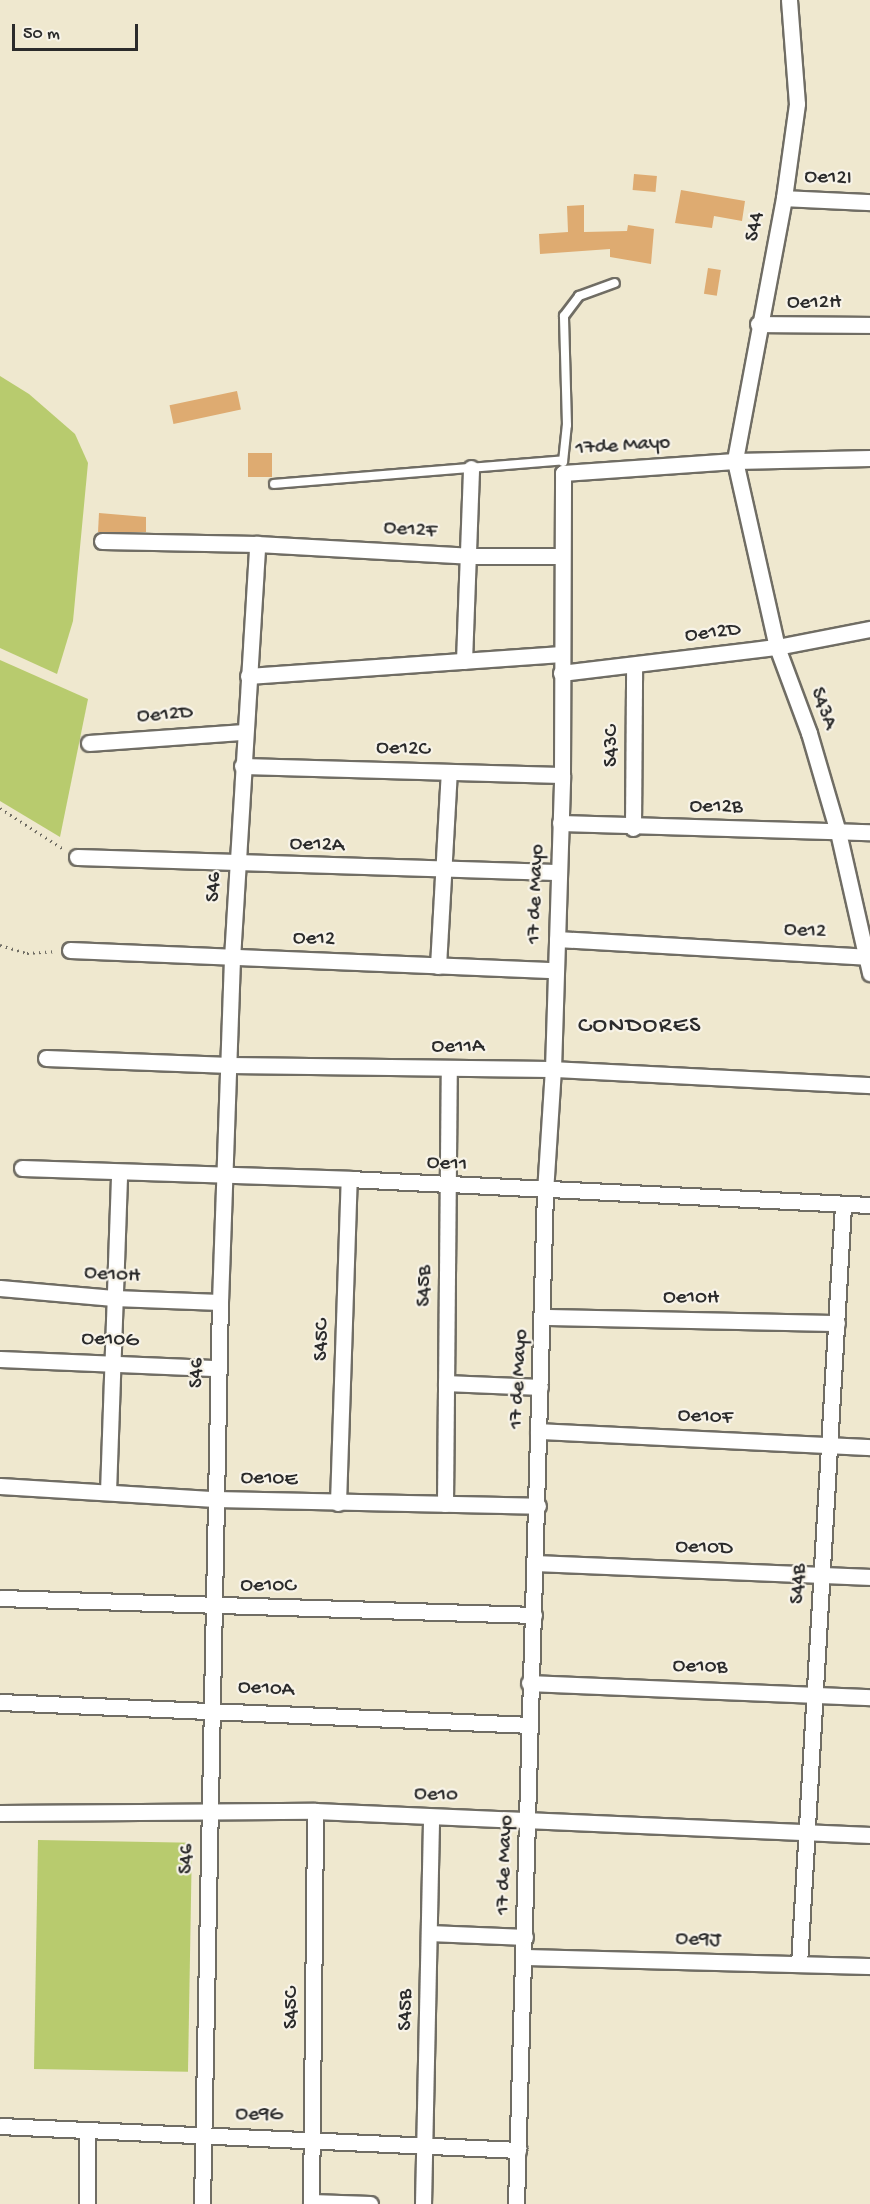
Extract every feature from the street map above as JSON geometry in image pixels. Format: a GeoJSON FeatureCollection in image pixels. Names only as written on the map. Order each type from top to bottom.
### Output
{"type":"FeatureCollection","features":[{"type":"Feature","properties":{"kind":"street","name":"S44"},"geometry":{"type":"LineString","coordinates":[[735,461],[758,324],[784,198],[796,104],[789,0]]}},
{"type":"Feature","properties":{"kind":"street","name":"Oe12I"},"geometry":{"type":"LineString","coordinates":[[784,198],[870,202]]}},
{"type":"Feature","properties":{"kind":"street","name":"Oe12H"},"geometry":{"type":"LineString","coordinates":[[758,324],[870,325]]}},
{"type":"Feature","properties":{"kind":"street"},"geometry":{"type":"LineString","coordinates":[[735,461],[870,458]]}},
{"type":"Feature","properties":{"kind":"street","name":"17de Mayo"},"geometry":{"type":"LineString","coordinates":[[561,556],[563,466],[735,461]]}},
{"type":"Feature","properties":{"kind":"street","name":"S43A"},"geometry":{"type":"LineString","coordinates":[[735,461],[777,647],[809,733],[838,832],[870,973]]}},
{"type":"Feature","properties":{"kind":"street"},"geometry":{"type":"LineString","coordinates":[[464,661],[471,468]]}},
{"type":"Feature","properties":{"kind":"street","name":"Oe12F"},"geometry":{"type":"LineString","coordinates":[[102,541],[257,544],[469,556],[561,556]]}},
{"type":"Feature","properties":{"kind":"street","name":"S46"},"geometry":{"type":"LineString","coordinates":[[202,2204],[212,1607],[220,1302],[232,957],[257,544]]}},
{"type":"Feature","properties":{"kind":"street","name":"17 de Mayo"},"geometry":{"type":"LineString","coordinates":[[516,2204],[531,1725],[529,1683],[538,1506],[537,1431],[544,1317],[545,1192],[553,1069],[557,939],[556,872],[562,775],[561,556]]}},
{"type":"Feature","properties":{"kind":"street","name":"Oe12D"},"geometry":{"type":"LineString","coordinates":[[561,673],[777,647],[870,629]]}},
{"type":"Feature","properties":{"kind":"street"},"geometry":{"type":"LineString","coordinates":[[248,676],[561,654]]}},
{"type":"Feature","properties":{"kind":"street","name":"S43C"},"geometry":{"type":"LineString","coordinates":[[633,828],[634,665]]}},
{"type":"Feature","properties":{"kind":"street","name":"Oe12D"},"geometry":{"type":"LineString","coordinates":[[89,743],[244,732]]}},
{"type":"Feature","properties":{"kind":"street","name":"Oe12C"},"geometry":{"type":"LineString","coordinates":[[242,766],[562,775]]}},
{"type":"Feature","properties":{"kind":"street"},"geometry":{"type":"LineString","coordinates":[[438,966],[441,871],[449,772]]}},
{"type":"Feature","properties":{"kind":"street","name":"Oe12B"},"geometry":{"type":"LineString","coordinates":[[560,823],[633,828],[870,832]]}},
{"type":"Feature","properties":{"kind":"street","name":"Oe12A"},"geometry":{"type":"LineString","coordinates":[[77,857],[441,871],[556,872]]}},
{"type":"Feature","properties":{"kind":"street","name":"Oe12"},"geometry":{"type":"LineString","coordinates":[[557,939],[867,957]]}},
{"type":"Feature","properties":{"kind":"street","name":"Oe12"},"geometry":{"type":"LineString","coordinates":[[70,950],[555,970]]}},
{"type":"Feature","properties":{"kind":"street","name":"Oe11A"},"geometry":{"type":"LineString","coordinates":[[46,1058],[230,1065],[553,1069],[870,1085]]}},
{"type":"Feature","properties":{"kind":"street","name":"S45B"},"geometry":{"type":"LineString","coordinates":[[445,1504],[449,1069]]}},
{"type":"Feature","properties":{"kind":"street","name":"Oe11"},"geometry":{"type":"LineString","coordinates":[[22,1168],[349,1179],[545,1192],[870,1205]]}},
{"type":"Feature","properties":{"kind":"street"},"geometry":{"type":"LineString","coordinates":[[108,1492],[119,1173]]}},
{"type":"Feature","properties":{"kind":"street","name":"S45C"},"geometry":{"type":"LineString","coordinates":[[338,1503],[349,1179]]}},
{"type":"Feature","properties":{"kind":"street","name":"S44B"},"geometry":{"type":"LineString","coordinates":[[799,1964],[843,1205]]}},
{"type":"Feature","properties":{"kind":"street","name":"Oe10H"},"geometry":{"type":"LineString","coordinates":[[0,1288],[114,1299],[220,1302]]}},
{"type":"Feature","properties":{"kind":"street","name":"Oe10H"},"geometry":{"type":"LineString","coordinates":[[544,1317],[837,1323]]}},
{"type":"Feature","properties":{"kind":"street","name":"Oe10G"},"geometry":{"type":"LineString","coordinates":[[0,1359],[219,1368]]}},
{"type":"Feature","properties":{"kind":"street"},"geometry":{"type":"LineString","coordinates":[[446,1383],[540,1387]]}},
{"type":"Feature","properties":{"kind":"street","name":"Oe10F"},"geometry":{"type":"LineString","coordinates":[[537,1431],[870,1447]]}},
{"type":"Feature","properties":{"kind":"street","name":"Oe10E"},"geometry":{"type":"LineString","coordinates":[[0,1486],[215,1499],[538,1506]]}},
{"type":"Feature","properties":{"kind":"street","name":"Oe10D"},"geometry":{"type":"LineString","coordinates":[[536,1563],[870,1577]]}},
{"type":"Feature","properties":{"kind":"street","name":"Oe10C"},"geometry":{"type":"LineString","coordinates":[[0,1598],[212,1607],[534,1615]]}},
{"type":"Feature","properties":{"kind":"street","name":"Oe10B"},"geometry":{"type":"LineString","coordinates":[[529,1683],[870,1696]]}},
{"type":"Feature","properties":{"kind":"street","name":"Oe10A"},"geometry":{"type":"LineString","coordinates":[[0,1702],[211,1708],[531,1725]]}},
{"type":"Feature","properties":{"kind":"street","name":"S45C"},"geometry":{"type":"LineString","coordinates":[[311,2203],[315,1811]]}},
{"type":"Feature","properties":{"kind":"street","name":"Oe10"},"geometry":{"type":"LineString","coordinates":[[0,1813],[315,1811],[870,1835]]}},
{"type":"Feature","properties":{"kind":"street","name":"S45B"},"geometry":{"type":"LineString","coordinates":[[423,2204],[431,1817]]}},
{"type":"Feature","properties":{"kind":"street"},"geometry":{"type":"LineString","coordinates":[[430,1933],[525,1936]]}},
{"type":"Feature","properties":{"kind":"street","name":"Oe9J"},"geometry":{"type":"LineString","coordinates":[[524,1957],[870,1966]]}},
{"type":"Feature","properties":{"kind":"street","name":"Oe9G"},"geometry":{"type":"LineString","coordinates":[[0,2126],[202,2137],[313,2138],[518,2150]]}},
{"type":"Feature","properties":{"kind":"street"},"geometry":{"type":"LineString","coordinates":[[87,2131],[87,2204]]}},
{"type":"Feature","properties":{"kind":"street"},"geometry":{"type":"LineString","coordinates":[[311,2203],[370,2204]]}},
{"type":"Feature","properties":{"kind":"lane"},"geometry":{"type":"LineString","coordinates":[[274,484],[471,468],[563,466],[567,425],[564,316],[579,296],[615,283]]}},
{"type":"Feature","properties":{"kind":"path"},"geometry":{"type":"LineString","coordinates":[[0,808],[77,857]]}},
{"type":"Feature","properties":{"kind":"path"},"geometry":{"type":"LineString","coordinates":[[0,945],[27,953],[70,950]]}},
{"type":"Feature","properties":{"kind":"green space"},"geometry":{"type":"Polygon","coordinates":[[[0,376],[29,394],[75,434],[88,463],[73,621],[57,674],[0,648],[0,376]]]}},
{"type":"Feature","properties":{"kind":"green space"},"geometry":{"type":"Polygon","coordinates":[[[0,660],[88,699],[60,837],[0,801],[0,660]]]}},
{"type":"Feature","properties":{"kind":"green space"},"geometry":{"type":"Polygon","coordinates":[[[38,1840],[192,1843],[188,2072],[34,2069],[38,1840]]]}},
{"type":"Feature","properties":{"kind":"building"},"geometry":{"type":"Polygon","coordinates":[[[634,174],[657,176],[656,192],[633,190],[634,174]]]}},
{"type":"Feature","properties":{"kind":"building"},"geometry":{"type":"Polygon","coordinates":[[[681,190],[745,201],[742,221],[714,216],[712,228],[675,223],[681,190]]]}},
{"type":"Feature","properties":{"kind":"building"},"geometry":{"type":"Polygon","coordinates":[[[584,205],[584,232],[627,231],[628,225],[654,229],[651,264],[610,257],[610,249],[540,254],[539,234],[568,232],[567,206],[584,205]]]}},
{"type":"Feature","properties":{"kind":"building"},"geometry":{"type":"Polygon","coordinates":[[[708,268],[721,270],[717,296],[704,294],[708,268]]]}},
{"type":"Feature","properties":{"kind":"building"},"geometry":{"type":"Polygon","coordinates":[[[237,391],[241,410],[173,424],[170,405],[237,391]]]}},
{"type":"Feature","properties":{"kind":"building"},"geometry":{"type":"Polygon","coordinates":[[[248,453],[272,453],[272,477],[248,477],[248,453]]]}},
{"type":"Feature","properties":{"kind":"building"},"geometry":{"type":"Polygon","coordinates":[[[99,513],[146,517],[146,532],[98,532],[99,513]]]}},
{"type":"Feature","properties":{"kind":"district","name":"CONDORES"},"geometry":{"type":"Point","coordinates":[640,1027]}}]}
